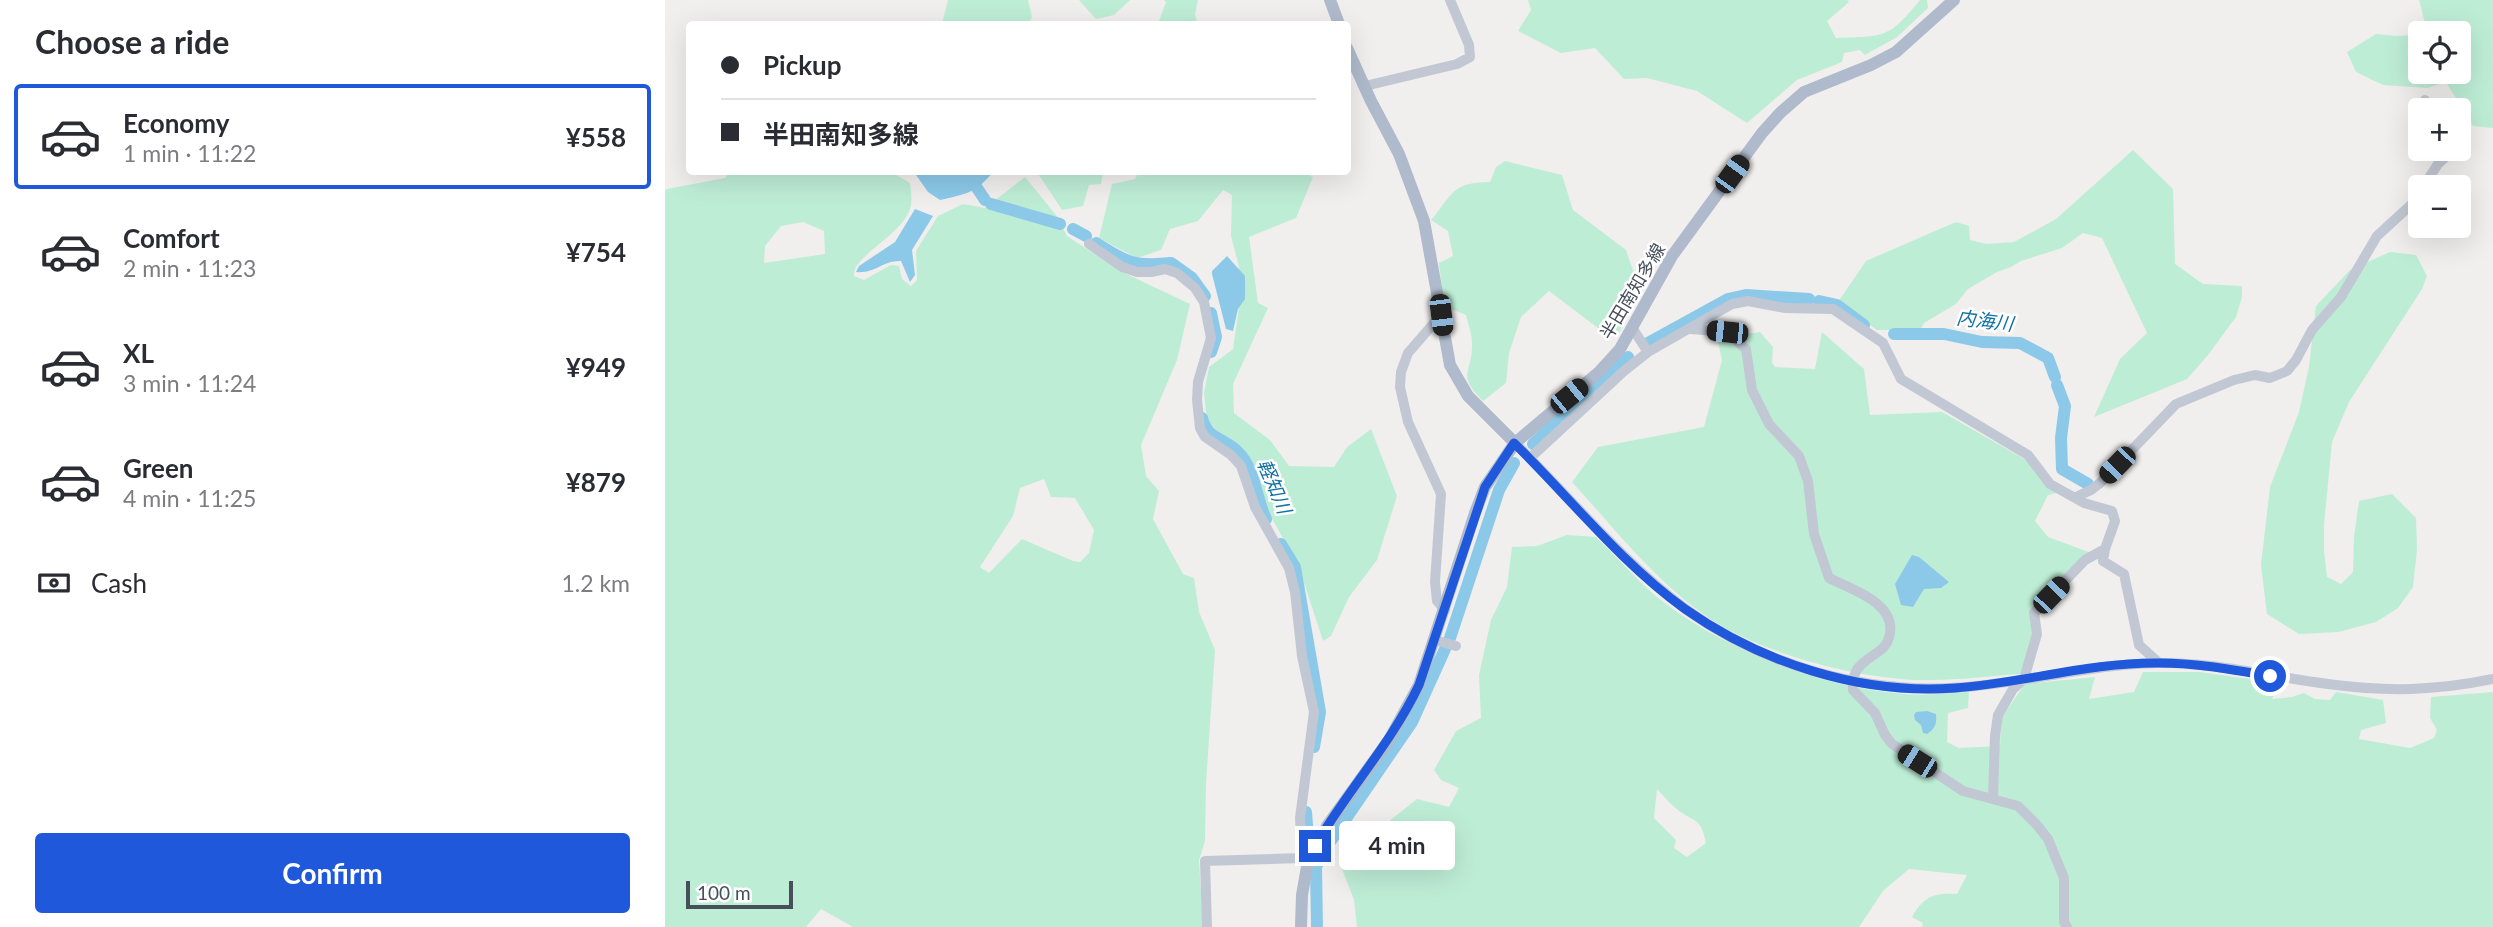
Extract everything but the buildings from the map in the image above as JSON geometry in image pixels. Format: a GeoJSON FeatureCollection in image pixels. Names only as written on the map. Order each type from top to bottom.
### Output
{"type":"FeatureCollection","features":[{"type":"Feature","properties":{"kind":"main road"},"geometry":{"type":"LineString","coordinates":[[1329,0],[1338,21]]}},
{"type":"Feature","properties":{"kind":"main road","name":"半田南知多線"},"geometry":{"type":"LineString","coordinates":[[1301,927],[1305,859],[1405,715],[1435,640],[1485,487],[1514,443],[1599,372],[1620,349],[1672,256],[1762,133],[1780,113],[1804,92],[1896,52],[1954,0]]}},
{"type":"Feature","properties":{"kind":"main road"},"geometry":{"type":"LineString","coordinates":[[1351,56],[1399,153],[1419,206],[1445,348],[1456,379],[1483,413],[1514,443]]}},
{"type":"Feature","properties":{"kind":"street"},"geometry":{"type":"LineString","coordinates":[[1365,86],[1457,64],[1470,57],[1469,45],[1450,0]]}},
{"type":"Feature","properties":{"kind":"street"},"geometry":{"type":"LineString","coordinates":[[2076,497],[2100,483],[2176,404],[2234,380],[2255,375],[2270,377],[2287,371],[2312,330],[2341,297],[2377,236],[2408,208]]}},
{"type":"Feature","properties":{"kind":"street"},"geometry":{"type":"LineString","coordinates":[[1089,244],[1130,270],[1151,272],[1165,269],[1177,273],[1195,288],[1204,302],[1211,338],[1198,382],[1200,428],[1205,437],[1231,455],[1241,466],[1255,507],[1289,568],[1295,592],[1302,656],[1314,712],[1300,818],[1305,859],[1205,861],[1207,927]]}},
{"type":"Feature","properties":{"kind":"street"},"geometry":{"type":"LineString","coordinates":[[1529,458],[1623,371],[1648,352],[1732,304],[1748,301],[1785,307],[1833,309],[1883,343],[1901,379],[2028,455],[2050,484],[2084,503],[2112,511],[2115,521],[2103,561],[2124,574],[2139,645],[2159,663]]}},
{"type":"Feature","properties":{"kind":"street"},"geometry":{"type":"LineString","coordinates":[[1441,315],[1408,354],[1401,372],[1400,387],[1408,422],[1441,494],[1435,582],[1437,601],[1445,610]]}},
{"type":"Feature","properties":{"kind":"street"},"geometry":{"type":"LineString","coordinates":[[1690,328],[1727,332],[1746,349],[1752,390],[1769,424],[1799,456],[1808,481],[1814,534],[1829,578],[1872,599],[1888,614],[1891,627],[1887,645],[1866,658],[1854,681],[1853,690],[1875,713],[1892,744],[1963,791],[2018,806],[2037,825],[2048,839],[2064,878],[2064,922],[2067,927]]}},
{"type":"Feature","properties":{"kind":"street"},"geometry":{"type":"LineString","coordinates":[[1633,329],[1648,352]]}},
{"type":"Feature","properties":{"kind":"street"},"geometry":{"type":"LineString","coordinates":[[1514,443],[1622,552],[1684,608],[1765,654],[1854,681],[1929,689],[2159,663],[2208,666],[2371,689],[2448,688],[2493,679]]}},
{"type":"Feature","properties":{"kind":"street"},"geometry":{"type":"LineString","coordinates":[[1993,798],[1998,715],[2013,689],[2024,679],[2037,635],[2034,613],[2085,561],[2105,549]]}},
{"type":"Feature","properties":{"kind":"street"},"geometry":{"type":"LineString","coordinates":[[1435,640],[1455,646]]}},
{"type":"Feature","properties":{"kind":"green space"},"geometry":{"type":"Polygon","coordinates":[[[948,0],[1028,0],[1032,17],[1030,21],[943,21],[948,0]]]}},
{"type":"Feature","properties":{"kind":"green space"},"geometry":{"type":"Polygon","coordinates":[[[1079,0],[1130,0],[1114,15],[1096,19],[1079,0]]]}},
{"type":"Feature","properties":{"kind":"green space"},"geometry":{"type":"Polygon","coordinates":[[[1164,0],[1198,0],[1195,15],[1197,21],[1159,21],[1166,2],[1164,0]]]}},
{"type":"Feature","properties":{"kind":"green space"},"geometry":{"type":"Polygon","coordinates":[[[1528,0],[1847,0],[1849,2],[1827,21],[1836,38],[1884,33],[1900,22],[1920,0],[1927,0],[1928,8],[1897,37],[1865,55],[1860,50],[1844,53],[1842,62],[1797,80],[1747,123],[1697,91],[1647,78],[1624,79],[1595,48],[1561,53],[1518,31],[1531,10],[1528,0]]]}},
{"type":"Feature","properties":{"kind":"green space"},"geometry":{"type":"Polygon","coordinates":[[[2419,0],[2493,0],[2493,128],[2473,126],[2471,98],[2456,98],[2447,84],[2471,84],[2471,21],[2424,21],[2419,0]]]}},
{"type":"Feature","properties":{"kind":"green space"},"geometry":{"type":"Polygon","coordinates":[[[2376,34],[2408,35],[2408,84],[2440,84],[2427,88],[2383,85],[2356,72],[2347,52],[2376,34]]]}},
{"type":"Feature","properties":{"kind":"green space"},"geometry":{"type":"Polygon","coordinates":[[[2133,150],[2173,189],[2175,264],[2203,284],[2242,286],[2236,317],[2187,379],[2094,417],[2120,359],[2147,333],[2102,238],[2083,233],[2062,248],[2021,261],[1968,289],[1956,304],[1924,323],[1920,330],[1877,330],[1838,302],[1866,261],[1956,222],[1969,226],[1970,240],[1986,244],[2014,242],[2056,219],[2133,150]]]}},
{"type":"Feature","properties":{"kind":"green space"},"geometry":{"type":"Polygon","coordinates":[[[1505,161],[1562,175],[1573,210],[1626,250],[1635,276],[1645,282],[1617,336],[1598,328],[1549,291],[1521,317],[1509,353],[1506,383],[1483,401],[1467,379],[1472,343],[1466,315],[1444,306],[1439,263],[1453,256],[1448,231],[1431,220],[1449,196],[1460,187],[1490,182],[1496,167],[1505,161]]]}},
{"type":"Feature","properties":{"kind":"green space"},"geometry":{"type":"Polygon","coordinates":[[[728,175],[896,175],[910,183],[911,205],[907,216],[900,226],[861,261],[855,268],[854,276],[864,280],[891,265],[899,266],[902,279],[911,286],[917,280],[916,251],[938,216],[963,204],[985,208],[1025,177],[1056,215],[1067,236],[1120,271],[1190,304],[1177,360],[1141,445],[1146,476],[1159,491],[1153,519],[1183,574],[1194,578],[1199,612],[1215,650],[1205,841],[1199,860],[1203,927],[853,927],[821,909],[806,927],[665,927],[667,189],[725,178],[728,175]],[[803,222],[781,226],[765,246],[764,263],[825,254],[824,231],[803,222]],[[1044,479],[1020,488],[1013,516],[980,567],[989,573],[1022,539],[1080,562],[1089,553],[1094,530],[1075,498],[1051,497],[1044,479]]]}},
{"type":"Feature","properties":{"kind":"green space"},"geometry":{"type":"Polygon","coordinates":[[[1039,175],[1102,175],[1101,184],[1089,185],[1083,206],[1062,210],[1039,175]]]}},
{"type":"Feature","properties":{"kind":"green space"},"geometry":{"type":"Polygon","coordinates":[[[1137,175],[1313,177],[1296,218],[1249,237],[1258,303],[1268,308],[1233,384],[1234,413],[1270,440],[1289,466],[1334,467],[1347,447],[1371,429],[1397,496],[1377,560],[1349,597],[1331,636],[1323,641],[1299,567],[1270,515],[1251,463],[1241,450],[1225,439],[1207,420],[1204,393],[1209,367],[1233,349],[1239,308],[1239,267],[1231,236],[1232,195],[1223,190],[1198,221],[1170,229],[1161,250],[1137,258],[1099,238],[1112,184],[1135,179],[1137,175]]]}},
{"type":"Feature","properties":{"kind":"green space"},"geometry":{"type":"Polygon","coordinates":[[[2390,252],[2416,255],[2427,276],[2422,289],[2349,402],[2332,442],[2324,551],[2327,577],[2341,584],[2353,572],[2359,501],[2392,494],[2416,518],[2417,550],[2413,587],[2398,608],[2376,622],[2338,632],[2299,634],[2267,614],[2261,565],[2270,487],[2299,412],[2309,367],[2316,306],[2350,270],[2390,252]]]}},
{"type":"Feature","properties":{"kind":"green space"},"geometry":{"type":"Polygon","coordinates":[[[1760,332],[1773,347],[1772,363],[1775,367],[1815,369],[1822,332],[1864,369],[1870,415],[1942,412],[2026,460],[2057,493],[2048,495],[2035,521],[2048,537],[2094,554],[2032,611],[2034,634],[2020,674],[1930,680],[1876,676],[1817,664],[1759,644],[1712,620],[1673,590],[1638,556],[1572,482],[1598,447],[1704,427],[1722,360],[1717,338],[1760,332]]]}},
{"type":"Feature","properties":{"kind":"green space"},"geometry":{"type":"Polygon","coordinates":[[[1567,535],[1596,537],[1653,594],[1688,619],[1746,651],[1809,675],[1842,684],[1905,694],[1969,692],[1968,708],[1948,713],[1947,742],[1959,748],[2000,746],[2001,718],[2025,684],[2095,677],[2089,699],[2134,692],[2143,672],[2199,672],[2287,684],[2287,687],[2276,691],[2272,699],[2304,693],[2315,699],[2330,700],[2336,692],[2383,700],[2386,723],[2361,730],[2359,739],[2410,748],[2434,738],[2437,730],[2430,718],[2431,697],[2493,692],[2493,927],[1922,927],[1923,923],[1912,917],[1921,904],[1936,895],[1957,894],[1967,875],[1909,869],[1883,891],[1859,927],[1357,927],[1354,900],[1339,861],[1417,799],[1449,807],[1459,788],[1441,780],[1434,770],[1456,731],[1481,718],[1479,675],[1491,620],[1507,587],[1512,547],[1537,546],[1567,535]],[[1657,789],[1654,818],[1676,840],[1674,848],[1687,857],[1706,843],[1702,829],[1697,822],[1675,808],[1657,789]]]}},
{"type":"Feature","properties":{"kind":"water"},"geometry":{"type":"Polygon","coordinates":[[[916,175],[990,175],[970,192],[957,196],[940,200],[928,192],[916,175]]]}},
{"type":"Feature","properties":{"kind":"water"},"geometry":{"type":"Polygon","coordinates":[[[915,209],[933,216],[912,250],[915,275],[910,282],[901,261],[869,271],[856,272],[859,266],[895,242],[915,209]]]}},
{"type":"Feature","properties":{"kind":"water"},"geometry":{"type":"Polygon","coordinates":[[[1227,256],[1245,276],[1245,299],[1238,309],[1233,331],[1226,329],[1212,274],[1227,256]]]}},
{"type":"Feature","properties":{"kind":"water"},"geometry":{"type":"Polygon","coordinates":[[[1912,555],[1919,557],[1949,582],[1941,588],[1924,589],[1913,607],[1901,605],[1895,584],[1912,555]]]}},
{"type":"Feature","properties":{"kind":"water"},"geometry":{"type":"Polygon","coordinates":[[[1916,712],[1936,714],[1936,723],[1927,734],[1923,733],[1914,715],[1916,712]]]}},
{"type":"Feature","properties":{"kind":"waterway","name":"軽知川"},"geometry":{"type":"LineString","coordinates":[[977,188],[985,200]]}},
{"type":"Feature","properties":{"kind":"waterway","name":"軽知川"},"geometry":{"type":"LineString","coordinates":[[991,204],[1060,224]]}},
{"type":"Feature","properties":{"kind":"waterway","name":"軽知川"},"geometry":{"type":"LineString","coordinates":[[1073,229],[1086,236]]}},
{"type":"Feature","properties":{"kind":"waterway","name":"軽知川"},"geometry":{"type":"LineString","coordinates":[[1096,243],[1131,262],[1171,263],[1192,278],[1205,296]]}},
{"type":"Feature","properties":{"kind":"waterway","name":"内海川"},"geometry":{"type":"LineString","coordinates":[[1648,343],[1728,299],[1746,295],[1809,299]]}},
{"type":"Feature","properties":{"kind":"waterway","name":"内海川"},"geometry":{"type":"LineString","coordinates":[[1819,301],[1837,305],[1864,325]]}},
{"type":"Feature","properties":{"kind":"waterway","name":"軽知川"},"geometry":{"type":"LineString","coordinates":[[1211,313],[1216,337],[1211,352]]}},
{"type":"Feature","properties":{"kind":"waterway","name":"内海川"},"geometry":{"type":"LineString","coordinates":[[1894,334],[1944,334],[1982,342],[2020,343],[2048,358],[2055,377]]}},
{"type":"Feature","properties":{"kind":"waterway","name":"内海川"},"geometry":{"type":"LineString","coordinates":[[1533,444],[1628,357]]}},
{"type":"Feature","properties":{"kind":"waterway","name":"内海川"},"geometry":{"type":"LineString","coordinates":[[2057,385],[2065,406],[2061,438],[2062,469],[2088,484]]}},
{"type":"Feature","properties":{"kind":"waterway","name":"軽知川"},"geometry":{"type":"LineString","coordinates":[[1202,418],[1212,434],[1233,447],[1244,459],[1266,519]]}},
{"type":"Feature","properties":{"kind":"waterway","name":"内海川"},"geometry":{"type":"LineString","coordinates":[[1450,638],[1499,490],[1514,463]]}},
{"type":"Feature","properties":{"kind":"waterway","name":"軽知川"},"geometry":{"type":"LineString","coordinates":[[1281,544],[1295,567],[1320,712],[1314,747]]}},
{"type":"Feature","properties":{"kind":"waterway","name":"内海川"},"geometry":{"type":"LineString","coordinates":[[1317,927],[1316,867],[1323,852],[1412,722],[1445,649]]}},
{"type":"Feature","properties":{"kind":"waterway","name":"軽知川"},"geometry":{"type":"LineString","coordinates":[[1306,812],[1308,838]]}},
{"type":"Feature","properties":{"kind":"route"},"geometry":{"type":"LineString","coordinates":[[1315,846],[1405,715],[1419,685],[1485,487],[1514,443],[1651,581],[1684,608],[1765,654],[1815,671],[1854,681],[1929,689],[2159,663],[2208,666],[2270,676]]}}]}
